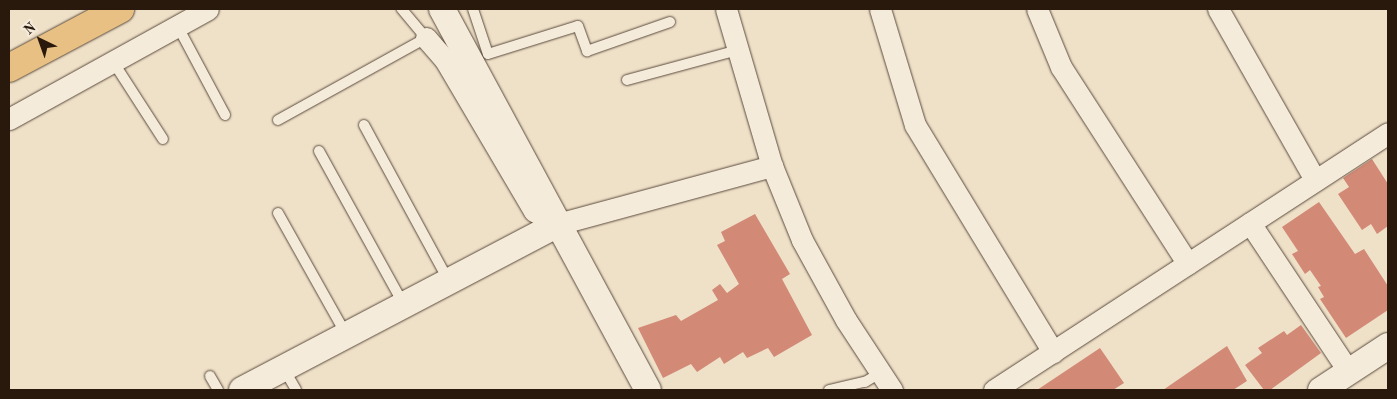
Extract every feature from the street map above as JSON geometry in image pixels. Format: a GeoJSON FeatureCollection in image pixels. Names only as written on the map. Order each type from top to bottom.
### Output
{"type":"FeatureCollection","features":[{"type":"Feature","properties":{"kind":"highway"},"geometry":{"type":"LineString","coordinates":[[9,68],[120,9]]}},
{"type":"Feature","properties":{"kind":"street"},"geometry":{"type":"LineString","coordinates":[[9,119],[111,60],[208,9]]}},
{"type":"Feature","properties":{"kind":"street"},"geometry":{"type":"LineString","coordinates":[[442,9],[648,390]]}},
{"type":"Feature","properties":{"kind":"street"},"geometry":{"type":"LineString","coordinates":[[726,9],[772,166],[802,240],[846,320],[886,382]]}},
{"type":"Feature","properties":{"kind":"street"},"geometry":{"type":"LineString","coordinates":[[880,9],[915,124],[1053,352]]}},
{"type":"Feature","properties":{"kind":"street"},"geometry":{"type":"LineString","coordinates":[[1037,9],[1061,67],[1188,264]]}},
{"type":"Feature","properties":{"kind":"street"},"geometry":{"type":"LineString","coordinates":[[1218,9],[1315,180]]}},
{"type":"Feature","properties":{"kind":"street"},"geometry":{"type":"LineString","coordinates":[[426,38],[445,60],[534,211],[558,224]]}},
{"type":"Feature","properties":{"kind":"street"},"geometry":{"type":"LineString","coordinates":[[994,390],[1388,133]]}},
{"type":"Feature","properties":{"kind":"street"},"geometry":{"type":"LineString","coordinates":[[242,390],[403,303],[558,224],[772,166]]}},
{"type":"Feature","properties":{"kind":"street"},"geometry":{"type":"LineString","coordinates":[[1250,223],[1353,381]]}},
{"type":"Feature","properties":{"kind":"street"},"geometry":{"type":"LineString","coordinates":[[1321,390],[1353,381],[1388,346]]}},
{"type":"Feature","properties":{"kind":"lane"},"geometry":{"type":"LineString","coordinates":[[278,120],[426,38],[402,9]]}},
{"type":"Feature","properties":{"kind":"lane"},"geometry":{"type":"LineString","coordinates":[[473,9],[488,54],[578,26],[587,51],[670,22]]}},
{"type":"Feature","properties":{"kind":"lane"},"geometry":{"type":"LineString","coordinates":[[177,25],[225,114]]}},
{"type":"Feature","properties":{"kind":"lane"},"geometry":{"type":"LineString","coordinates":[[628,80],[738,50]]}},
{"type":"Feature","properties":{"kind":"lane"},"geometry":{"type":"LineString","coordinates":[[111,60],[163,139]]}},
{"type":"Feature","properties":{"kind":"lane"},"geometry":{"type":"LineString","coordinates":[[364,126],[448,280]]}},
{"type":"Feature","properties":{"kind":"lane"},"geometry":{"type":"LineString","coordinates":[[319,151],[403,303]]}},
{"type":"Feature","properties":{"kind":"lane"},"geometry":{"type":"LineString","coordinates":[[278,213],[346,334]]}},
{"type":"Feature","properties":{"kind":"lane"},"geometry":{"type":"LineString","coordinates":[[283,368],[296,390]]}},
{"type":"Feature","properties":{"kind":"lane"},"geometry":{"type":"LineString","coordinates":[[210,376],[218,390]]}},
{"type":"Feature","properties":{"kind":"lane"},"geometry":{"type":"LineString","coordinates":[[829,390],[865,382],[886,382]]}},
{"type":"Feature","properties":{"kind":"building"},"geometry":{"type":"Polygon","coordinates":[[[1372,159],[1388,184],[1388,226],[1377,234],[1371,224],[1362,230],[1338,194],[1349,187],[1343,178],[1372,159]]]}},
{"type":"Feature","properties":{"kind":"building"},"geometry":{"type":"Polygon","coordinates":[[[1319,202],[1355,254],[1364,249],[1388,286],[1388,310],[1346,338],[1320,299],[1324,297],[1318,287],[1321,286],[1310,270],[1305,274],[1292,254],[1298,251],[1282,227],[1319,202]]]}},
{"type":"Feature","properties":{"kind":"building"},"geometry":{"type":"Polygon","coordinates":[[[755,214],[790,274],[782,279],[812,335],[774,357],[768,348],[747,358],[743,352],[724,364],[720,357],[697,372],[691,364],[663,378],[638,328],[676,315],[681,321],[718,300],[712,290],[720,284],[727,293],[739,284],[717,245],[725,241],[721,232],[755,214]]]}},
{"type":"Feature","properties":{"kind":"building"},"geometry":{"type":"Polygon","coordinates":[[[1301,325],[1321,353],[1270,390],[1264,390],[1245,365],[1262,353],[1258,348],[1284,331],[1287,335],[1301,325]]]}},
{"type":"Feature","properties":{"kind":"building"},"geometry":{"type":"Polygon","coordinates":[[[1227,346],[1247,381],[1233,390],[1163,390],[1227,346]]]}},
{"type":"Feature","properties":{"kind":"building"},"geometry":{"type":"Polygon","coordinates":[[[1100,348],[1124,383],[1113,390],[1037,390],[1100,348]]]}}]}
